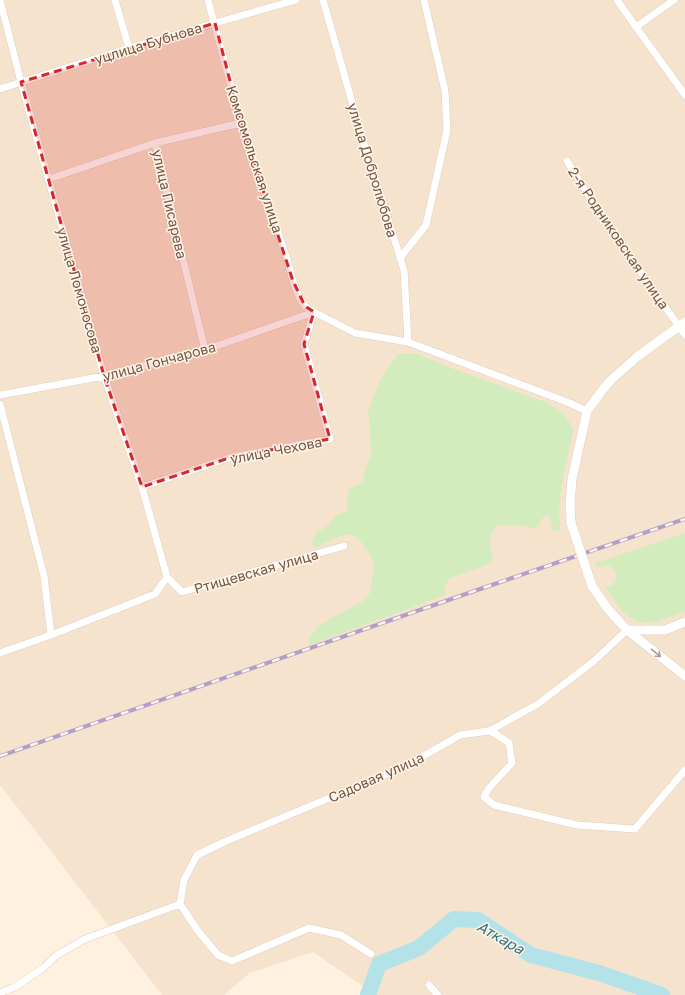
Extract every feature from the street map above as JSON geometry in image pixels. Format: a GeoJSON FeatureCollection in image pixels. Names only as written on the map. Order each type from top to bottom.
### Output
{"type":"FeatureCollection","features":[{"type":"Feature","properties":{"kind":"street","name":"улица Ломоносова"},"geometry":{"type":"LineString","coordinates":[[0,0],[21,82],[104,376],[142,487],[167,577]]}},
{"type":"Feature","properties":{"kind":"street"},"geometry":{"type":"LineString","coordinates":[[115,0],[129,48]]}},
{"type":"Feature","properties":{"kind":"street","name":"Комсомольская улица"},"geometry":{"type":"LineString","coordinates":[[208,0],[241,123],[293,281],[299,297],[305,306],[355,332],[408,342],[587,411]]}},
{"type":"Feature","properties":{"kind":"street","name":"уцлица Бубнова"},"geometry":{"type":"LineString","coordinates":[[0,89],[129,48],[296,0]]}},
{"type":"Feature","properties":{"kind":"street","name":"улица Добролюбова"},"geometry":{"type":"LineString","coordinates":[[323,0],[362,137],[404,270],[408,342]]}},
{"type":"Feature","properties":{"kind":"street"},"geometry":{"type":"LineString","coordinates":[[400,258],[426,225],[447,130],[445,91],[424,0]]}},
{"type":"Feature","properties":{"kind":"street"},"geometry":{"type":"LineString","coordinates":[[618,0],[685,95]]}},
{"type":"Feature","properties":{"kind":"street"},"geometry":{"type":"LineString","coordinates":[[636,27],[674,0]]}},
{"type":"Feature","properties":{"kind":"street","name":"улица Писарева"},"geometry":{"type":"LineString","coordinates":[[205,350],[155,143],[241,123]]}},
{"type":"Feature","properties":{"kind":"street"},"geometry":{"type":"LineString","coordinates":[[49,179],[155,143]]}},
{"type":"Feature","properties":{"kind":"street","name":"2-я Родниковская улица"},"geometry":{"type":"LineString","coordinates":[[567,161],[600,214],[682,324],[685,335]]}},
{"type":"Feature","properties":{"kind":"street","name":"улица Гончарова"},"geometry":{"type":"LineString","coordinates":[[0,394],[104,376],[205,350],[314,312]]}},
{"type":"Feature","properties":{"kind":"street","name":"улица Чехова"},"geometry":{"type":"LineString","coordinates":[[142,487],[232,457],[330,439],[304,344],[314,312]]}},
{"type":"Feature","properties":{"kind":"street"},"geometry":{"type":"LineString","coordinates":[[682,324],[638,356],[611,380],[587,411],[572,478],[570,504],[571,523],[592,586],[607,608],[627,630],[685,676]]}},
{"type":"Feature","properties":{"kind":"street"},"geometry":{"type":"LineString","coordinates":[[0,404],[44,576],[51,634]]}},
{"type":"Feature","properties":{"kind":"street","name":"Ртищевская улица"},"geometry":{"type":"LineString","coordinates":[[167,577],[182,592],[344,546]]}},
{"type":"Feature","properties":{"kind":"street"},"geometry":{"type":"LineString","coordinates":[[0,653],[156,594],[167,577]]}},
{"type":"Feature","properties":{"kind":"street"},"geometry":{"type":"LineString","coordinates":[[627,630],[665,630],[685,622]]}},
{"type":"Feature","properties":{"kind":"street","name":"Садовая улица"},"geometry":{"type":"LineString","coordinates":[[180,904],[184,880],[197,855],[224,842],[406,766],[460,735],[488,731],[538,704],[594,661],[627,630]]}},
{"type":"Feature","properties":{"kind":"street"},"geometry":{"type":"LineString","coordinates":[[488,731],[496,734],[509,743],[512,764],[489,788],[484,797],[494,805],[578,825],[635,829],[685,770]]}},
{"type":"Feature","properties":{"kind":"street"},"geometry":{"type":"LineString","coordinates":[[0,993],[15,987],[43,968],[58,955],[85,940],[180,904],[198,931],[218,954],[232,961],[309,928],[341,935],[371,954]]}},
{"type":"Feature","properties":{"kind":"street"},"geometry":{"type":"LineString","coordinates":[[429,985],[438,995]]}},
{"type":"Feature","properties":{"kind":"highlighted area"},"geometry":{"type":"Polygon","coordinates":[[[215,23],[241,123],[293,281],[305,306],[314,312],[304,344],[330,439],[232,457],[142,487],[104,376],[21,82],[215,23]]]}},
{"type":"Feature","properties":{"kind":"shaded area"},"geometry":{"type":"Polygon","coordinates":[[[0,0],[685,0],[685,995],[368,995],[370,991],[313,952],[250,973],[224,995],[162,995],[0,785],[0,0]]]}},
{"type":"Feature","properties":{"kind":"green space"},"geometry":{"type":"Polygon","coordinates":[[[398,354],[418,354],[454,369],[545,402],[562,413],[570,423],[573,431],[563,477],[559,508],[560,529],[556,531],[552,530],[550,514],[544,517],[535,529],[519,525],[496,526],[490,537],[493,556],[490,562],[481,567],[450,578],[444,587],[446,595],[310,645],[309,638],[319,626],[360,603],[370,593],[374,567],[371,556],[356,537],[347,534],[326,542],[317,548],[313,547],[312,541],[316,533],[329,525],[335,516],[347,511],[349,489],[362,482],[371,454],[368,411],[380,381],[398,354]]]}},
{"type":"Feature","properties":{"kind":"green space"},"geometry":{"type":"Polygon","coordinates":[[[685,533],[685,611],[654,622],[638,621],[631,618],[621,610],[605,587],[614,584],[616,580],[616,573],[607,565],[597,567],[596,563],[685,533]]]}},
{"type":"Feature","properties":{"kind":"waterway","name":"Аткара"},"geometry":{"type":"LineString","coordinates":[[368,995],[379,964],[419,948],[454,919],[478,920],[531,955],[599,973],[662,995]]}},
{"type":"Feature","properties":{"kind":"railway"},"geometry":{"type":"LineString","coordinates":[[0,756],[685,519]]}}]}
